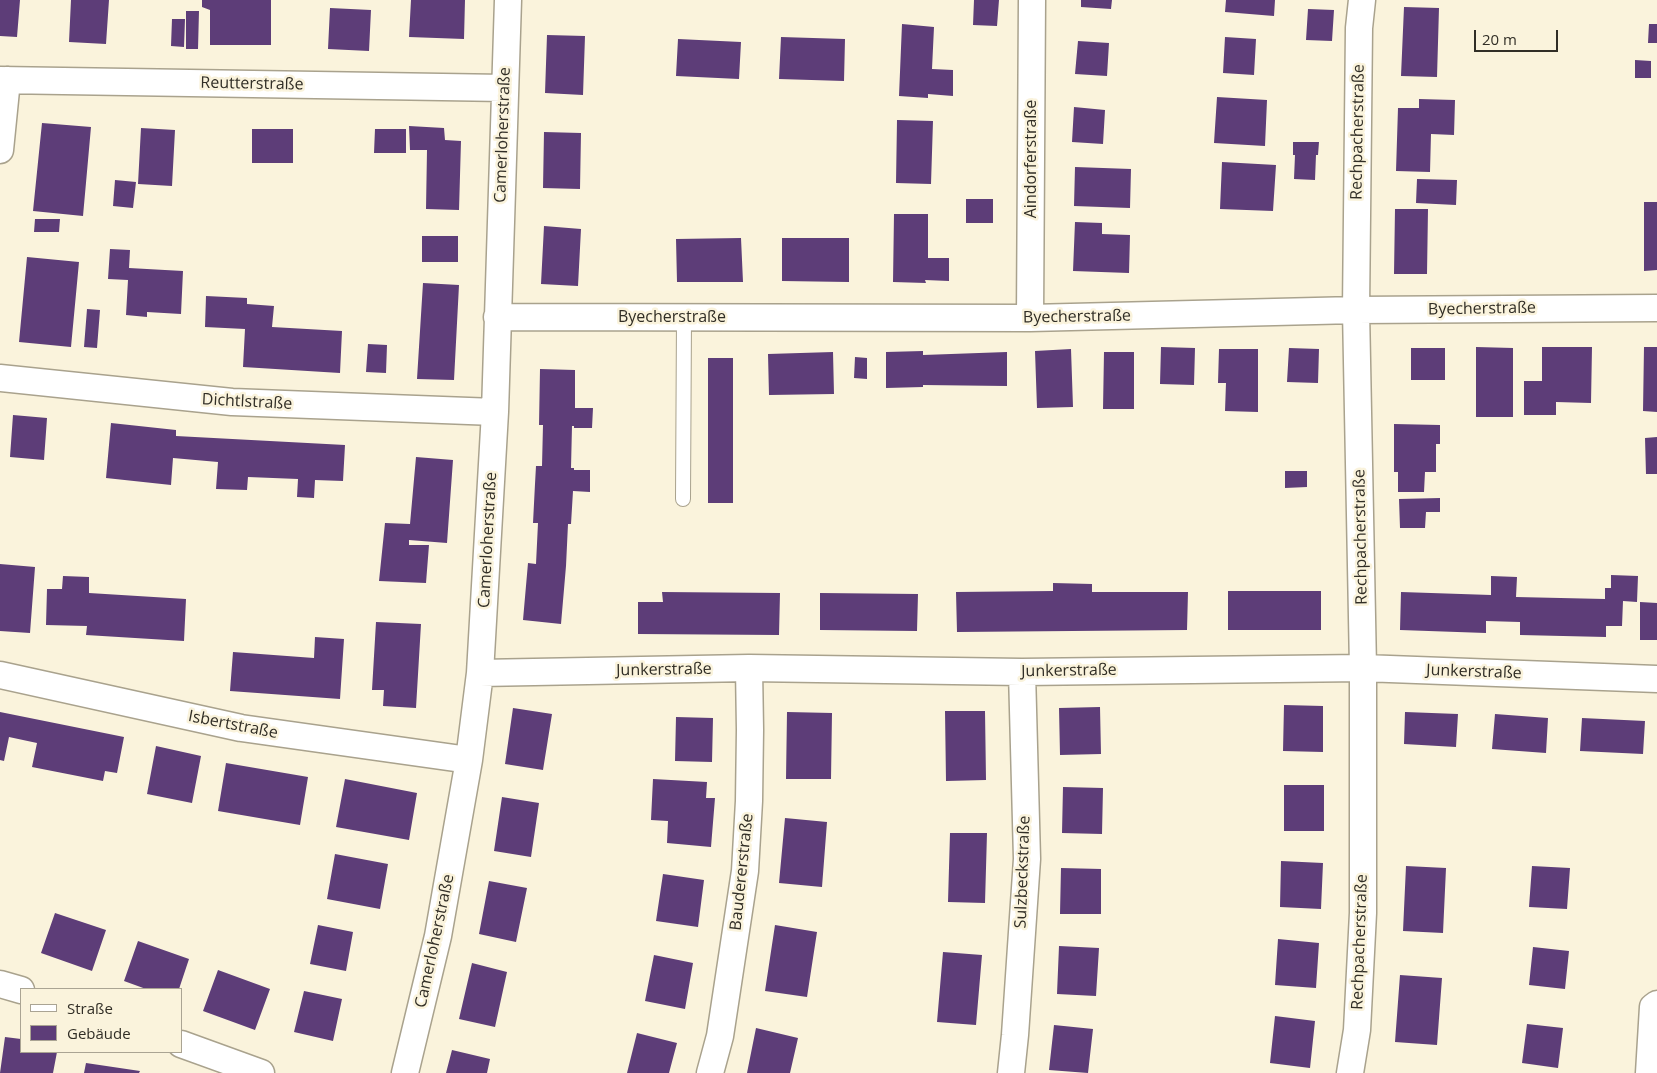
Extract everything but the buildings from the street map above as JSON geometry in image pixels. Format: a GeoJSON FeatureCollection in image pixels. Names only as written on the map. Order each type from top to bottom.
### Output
{"type":"FeatureCollection","features":[{"type":"Feature","properties":{"kind":"street","name":"Camerloherstraße"},"geometry":{"type":"LineString","coordinates":[[405,1073],[438,936],[469,760],[480,673],[495,412],[508,0]]}},
{"type":"Feature","properties":{"kind":"street","name":"Aindorferstraße"},"geometry":{"type":"LineString","coordinates":[[1030,318],[1032,0]]}},
{"type":"Feature","properties":{"kind":"street","name":"Rechpacherstraße"},"geometry":{"type":"LineString","coordinates":[[1350,1073],[1357,1030],[1363,913],[1363,668],[1356,310],[1359,28],[1362,0]]}},
{"type":"Feature","properties":{"kind":"street","name":"Reutterstraße"},"geometry":{"type":"LineString","coordinates":[[3,80],[505,88]]}},
{"type":"Feature","properties":{"kind":"street"},"geometry":{"type":"LineString","coordinates":[[0,150],[3,80]]}},
{"type":"Feature","properties":{"kind":"street","name":"Byecherstraße"},"geometry":{"type":"LineString","coordinates":[[497,317],[1030,318],[1356,310],[1657,308]]}},
{"type":"Feature","properties":{"kind":"street","name":"Dichtlstraße"},"geometry":{"type":"LineString","coordinates":[[0,378],[232,402],[495,412]]}},
{"type":"Feature","properties":{"kind":"street","name":"Junkerstraße"},"geometry":{"type":"LineString","coordinates":[[480,673],[749,668],[1022,672],[1363,668],[1657,679]]}},
{"type":"Feature","properties":{"kind":"street","name":"Baudererstraße"},"geometry":{"type":"LineString","coordinates":[[710,1073],[721,1026],[745,871],[749,801],[749,668]]}},
{"type":"Feature","properties":{"kind":"street","name":"Sulzbeckstraße"},"geometry":{"type":"LineString","coordinates":[[1011,1073],[1027,859],[1022,672]]}},
{"type":"Feature","properties":{"kind":"street","name":"Isbertstraße"},"geometry":{"type":"LineString","coordinates":[[0,675],[241,728],[469,760]]}},
{"type":"Feature","properties":{"kind":"street"},"geometry":{"type":"LineString","coordinates":[[0,984],[20,990]]}},
{"type":"Feature","properties":{"kind":"street"},"geometry":{"type":"LineString","coordinates":[[1649,1073],[1654,1007],[1657,1004]]}},
{"type":"Feature","properties":{"kind":"street"},"geometry":{"type":"LineString","coordinates":[[182,1044],[261,1073]]}},
{"type":"Feature","properties":{"kind":"lane"},"geometry":{"type":"LineString","coordinates":[[683,499],[684,317]]}}]}
